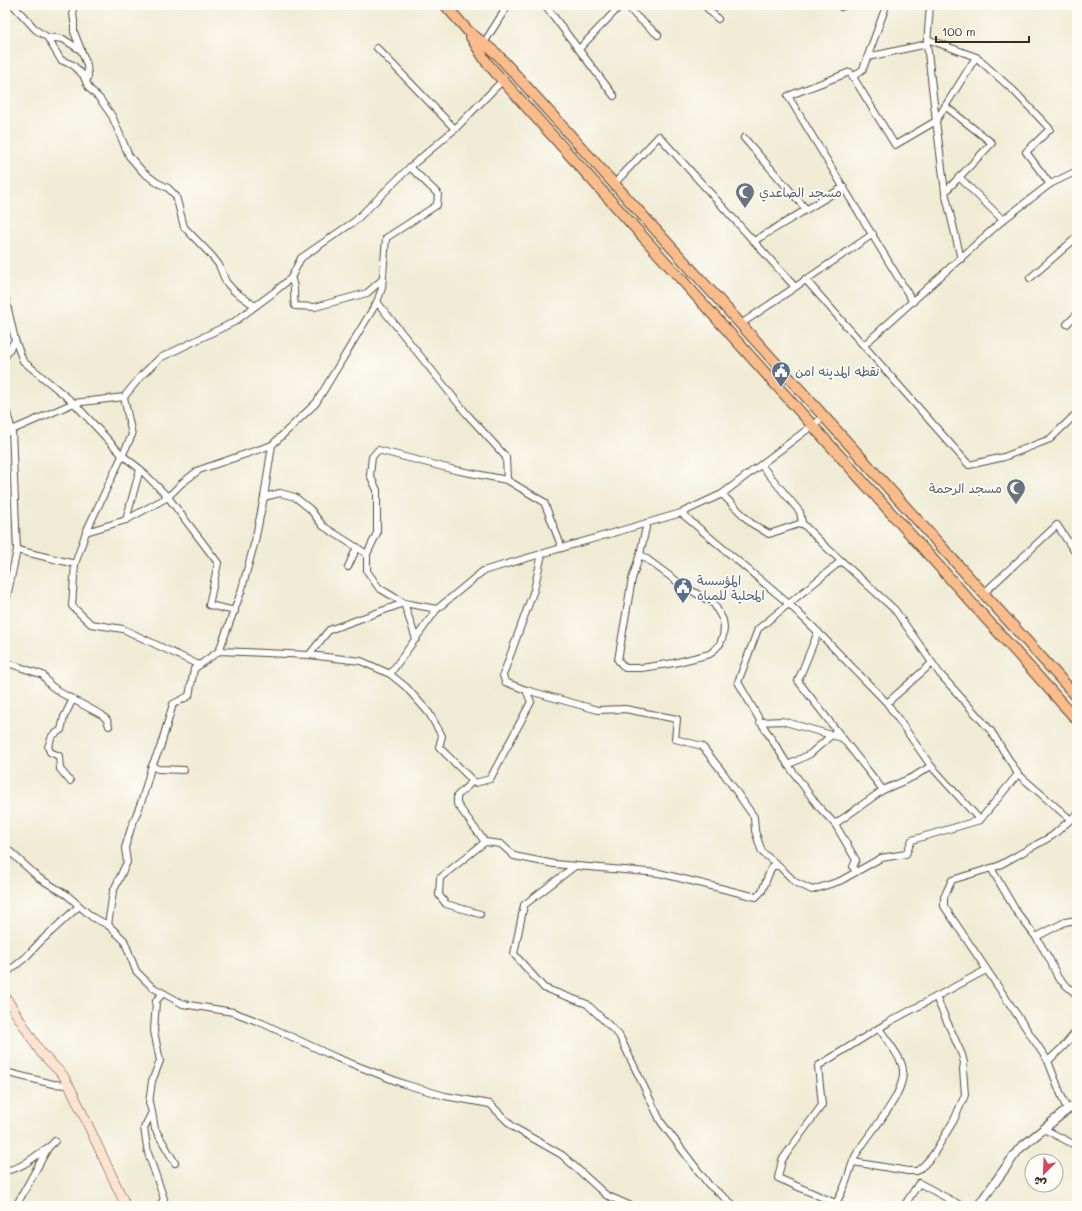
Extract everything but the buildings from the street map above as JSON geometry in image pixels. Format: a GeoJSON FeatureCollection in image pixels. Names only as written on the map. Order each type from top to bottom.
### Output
{"type":"FeatureCollection","features":[{"type":"Feature","properties":{"kind":"main road"},"geometry":{"type":"LineString","coordinates":[[444,5],[482,47],[497,54],[1077,697]]}},
{"type":"Feature","properties":{"kind":"main road"},"geometry":{"type":"LineString","coordinates":[[482,47],[487,63],[502,81],[1077,720]]}},
{"type":"Feature","properties":{"kind":"main road"},"geometry":{"type":"LineString","coordinates":[[760,368],[772,358]]}},
{"type":"Feature","properties":{"kind":"main road"},"geometry":{"type":"LineString","coordinates":[[955,585],[969,577]]}},
{"type":"Feature","properties":{"kind":"main road"},"geometry":{"type":"LineString","coordinates":[[1014,649],[1027,642]]}},
{"type":"Feature","properties":{"kind":"main road"},"geometry":{"type":"LineString","coordinates":[[5,996],[41,1053],[62,1074],[126,1206]]}},
{"type":"Feature","properties":{"kind":"street"},"geometry":{"type":"LineString","coordinates":[[13,5],[36,30],[47,37],[63,39],[81,50]]}},
{"type":"Feature","properties":{"kind":"street"},"geometry":{"type":"LineString","coordinates":[[72,5],[74,32],[87,65],[88,76],[86,82]]}},
{"type":"Feature","properties":{"kind":"street"},"geometry":{"type":"LineString","coordinates":[[482,47],[508,5]]}},
{"type":"Feature","properties":{"kind":"street"},"geometry":{"type":"LineString","coordinates":[[545,5],[614,96]]}},
{"type":"Feature","properties":{"kind":"street"},"geometry":{"type":"LineString","coordinates":[[579,49],[621,5]]}},
{"type":"Feature","properties":{"kind":"street"},"geometry":{"type":"LineString","coordinates":[[627,5],[636,16],[658,35]]}},
{"type":"Feature","properties":{"kind":"street"},"geometry":{"type":"LineString","coordinates":[[704,5],[718,19]]}},
{"type":"Feature","properties":{"kind":"street"},"geometry":{"type":"LineString","coordinates":[[853,77],[863,69],[885,9],[884,5]]}},
{"type":"Feature","properties":{"kind":"street"},"geometry":{"type":"LineString","coordinates":[[930,5],[927,42],[936,121],[945,192],[961,259]]}},
{"type":"Feature","properties":{"kind":"street"},"geometry":{"type":"LineString","coordinates":[[47,37],[61,60],[73,65],[83,75],[89,88],[100,99],[112,116],[129,156],[143,172],[156,182],[168,188],[176,196],[184,227],[219,265],[226,282],[234,291],[255,306]]}},
{"type":"Feature","properties":{"kind":"street"},"geometry":{"type":"LineString","coordinates":[[868,57],[927,42],[976,57],[1014,91],[1050,129],[1026,152],[1050,184]]}},
{"type":"Feature","properties":{"kind":"street"},"geometry":{"type":"LineString","coordinates":[[377,48],[455,129]]}},
{"type":"Feature","properties":{"kind":"street"},"geometry":{"type":"LineString","coordinates":[[913,302],[788,96],[850,72],[894,145],[936,121],[976,57]]}},
{"type":"Feature","properties":{"kind":"street"},"geometry":{"type":"LineString","coordinates":[[5,434],[74,402],[124,397],[142,375],[160,358],[234,322],[291,278],[301,258],[355,221],[410,167],[455,129],[502,81]]}},
{"type":"Feature","properties":{"kind":"street"},"geometry":{"type":"LineString","coordinates":[[945,106],[992,143],[945,192]]}},
{"type":"Feature","properties":{"kind":"street"},"geometry":{"type":"LineString","coordinates":[[614,184],[659,136],[795,287]]}},
{"type":"Feature","properties":{"kind":"street"},"geometry":{"type":"LineString","coordinates":[[744,138],[806,209]]}},
{"type":"Feature","properties":{"kind":"street"},"geometry":{"type":"LineString","coordinates":[[86,532],[126,520],[168,498],[182,483],[200,470],[272,444],[316,403],[377,302],[382,288],[386,238],[437,205],[438,194],[410,167]]}},
{"type":"Feature","properties":{"kind":"street"},"geometry":{"type":"LineString","coordinates":[[864,345],[1003,220],[1050,184],[1077,171]]}},
{"type":"Feature","properties":{"kind":"street"},"geometry":{"type":"LineString","coordinates":[[959,177],[1003,220]]}},
{"type":"Feature","properties":{"kind":"street"},"geometry":{"type":"LineString","coordinates":[[754,241],[844,187]]}},
{"type":"Feature","properties":{"kind":"street"},"geometry":{"type":"LineString","coordinates":[[741,324],[873,234]]}},
{"type":"Feature","properties":{"kind":"street"},"geometry":{"type":"LineString","coordinates":[[1030,278],[1077,237]]}},
{"type":"Feature","properties":{"kind":"street"},"geometry":{"type":"LineString","coordinates":[[291,278],[294,284],[293,298],[295,306],[315,307],[367,294],[383,279]]}},
{"type":"Feature","properties":{"kind":"street"},"geometry":{"type":"LineString","coordinates":[[805,279],[969,465],[1004,457],[1050,439],[1075,415]]}},
{"type":"Feature","properties":{"kind":"street"},"geometry":{"type":"LineString","coordinates":[[5,296],[15,340],[22,360],[74,402],[122,455],[140,469],[168,498],[218,563],[209,605],[235,611]]}},
{"type":"Feature","properties":{"kind":"street"},"geometry":{"type":"LineString","coordinates":[[377,302],[466,413],[506,457],[507,480]]}},
{"type":"Feature","properties":{"kind":"street"},"geometry":{"type":"LineString","coordinates":[[1067,324],[1077,314]]}},
{"type":"Feature","properties":{"kind":"street"},"geometry":{"type":"LineString","coordinates":[[5,357],[15,340]]}},
{"type":"Feature","properties":{"kind":"street"},"geometry":{"type":"LineString","coordinates":[[124,397],[132,434],[86,532],[75,564],[72,606],[91,624],[123,629],[199,665]]}},
{"type":"Feature","properties":{"kind":"street"},"geometry":{"type":"LineString","coordinates":[[5,406],[12,430],[17,550],[5,606]]}},
{"type":"Feature","properties":{"kind":"street"},"geometry":{"type":"LineString","coordinates":[[390,674],[437,609],[483,571],[681,514],[722,494],[825,416]]}},
{"type":"Feature","properties":{"kind":"street"},"geometry":{"type":"LineString","coordinates":[[108,925],[113,892],[127,862],[125,848],[130,828],[142,800],[173,704],[189,696],[194,669],[219,651],[235,611],[255,541],[264,497],[272,444]]}},
{"type":"Feature","properties":{"kind":"street"},"geometry":{"type":"LineString","coordinates":[[437,609],[404,603],[379,588],[367,572],[367,554],[377,533],[377,490],[370,475],[372,457],[378,450],[455,470],[507,480],[544,502],[562,548]]}},
{"type":"Feature","properties":{"kind":"street"},"geometry":{"type":"LineString","coordinates":[[761,465],[800,512],[802,523],[895,610],[940,674],[991,731],[1018,774],[1071,820]]}},
{"type":"Feature","properties":{"kind":"street"},"geometry":{"type":"LineString","coordinates":[[126,520],[140,469]]}},
{"type":"Feature","properties":{"kind":"street"},"geometry":{"type":"LineString","coordinates":[[264,497],[280,493],[295,497],[310,509],[323,526],[367,554]]}},
{"type":"Feature","properties":{"kind":"street"},"geometry":{"type":"LineString","coordinates":[[722,494],[751,523],[769,534],[802,523]]}},
{"type":"Feature","properties":{"kind":"street"},"geometry":{"type":"LineString","coordinates":[[681,514],[789,604],[818,632],[887,703],[931,766],[980,820]]}},
{"type":"Feature","properties":{"kind":"street"},"geometry":{"type":"LineString","coordinates":[[640,554],[679,583],[714,604],[719,611],[723,620],[723,636],[720,644],[710,654],[674,663],[641,668],[625,668],[618,660],[632,579],[647,524]]}},
{"type":"Feature","properties":{"kind":"street"},"geometry":{"type":"LineString","coordinates":[[984,593],[1057,525],[1077,555]]}},
{"type":"Feature","properties":{"kind":"street"},"geometry":{"type":"LineString","coordinates":[[348,567],[357,547]]}},
{"type":"Feature","properties":{"kind":"street"},"geometry":{"type":"LineString","coordinates":[[17,550],[75,564]]}},
{"type":"Feature","properties":{"kind":"street"},"geometry":{"type":"LineString","coordinates":[[542,554],[534,590],[503,674],[505,682],[526,690],[598,710],[625,709],[676,719],[675,739],[702,746],[724,774],[754,817],[762,852],[796,882],[812,890],[840,881],[881,858],[906,854],[912,840],[980,820],[1018,774]]}},
{"type":"Feature","properties":{"kind":"street"},"geometry":{"type":"LineString","coordinates":[[841,561],[758,628],[738,682],[760,722],[788,765],[818,806],[835,824],[856,860],[853,867],[856,872]]}},
{"type":"Feature","properties":{"kind":"street"},"geometry":{"type":"LineString","coordinates":[[404,603],[416,639]]}},
{"type":"Feature","properties":{"kind":"street"},"geometry":{"type":"LineString","coordinates":[[309,655],[328,630],[404,603]]}},
{"type":"Feature","properties":{"kind":"street"},"geometry":{"type":"LineString","coordinates":[[818,632],[798,681],[834,732],[842,738],[883,790]]}},
{"type":"Feature","properties":{"kind":"street"},"geometry":{"type":"LineString","coordinates":[[219,651],[309,655],[361,661],[390,674],[406,687],[429,713],[442,736],[439,747],[475,783],[490,779],[531,702],[526,690]]}},
{"type":"Feature","properties":{"kind":"street"},"geometry":{"type":"LineString","coordinates":[[5,662],[43,675],[52,687],[102,715],[109,726]]}},
{"type":"Feature","properties":{"kind":"street"},"geometry":{"type":"LineString","coordinates":[[887,703],[932,663]]}},
{"type":"Feature","properties":{"kind":"street"},"geometry":{"type":"LineString","coordinates":[[70,780],[60,769],[59,756],[50,752],[48,747],[52,736],[59,732],[62,728],[64,717],[73,699]]}},
{"type":"Feature","properties":{"kind":"street"},"geometry":{"type":"LineString","coordinates":[[760,722],[782,721],[834,732]]}},
{"type":"Feature","properties":{"kind":"street"},"geometry":{"type":"LineString","coordinates":[[788,765],[810,754],[834,732]]}},
{"type":"Feature","properties":{"kind":"street"},"geometry":{"type":"LineString","coordinates":[[152,766],[158,769],[184,770]]}},
{"type":"Feature","properties":{"kind":"street"},"geometry":{"type":"LineString","coordinates":[[835,824],[883,790],[913,777],[931,766]]}},
{"type":"Feature","properties":{"kind":"street"},"geometry":{"type":"LineString","coordinates":[[473,781],[457,796],[457,804],[485,842]]}},
{"type":"Feature","properties":{"kind":"street"},"geometry":{"type":"LineString","coordinates":[[1067,1110],[1048,1060],[944,906],[944,897],[952,880],[998,866],[1052,836],[1077,814]]}},
{"type":"Feature","properties":{"kind":"street"},"geometry":{"type":"LineString","coordinates":[[480,914],[446,904],[439,895],[440,878],[485,842],[501,844],[514,856],[554,864],[659,873],[756,897],[762,891],[772,866],[778,866]]}},
{"type":"Feature","properties":{"kind":"street"},"geometry":{"type":"LineString","coordinates":[[5,847],[39,878],[67,895],[92,917],[108,925],[124,940],[136,971],[152,987],[183,1004],[233,1012],[262,1023],[337,1058],[404,1084],[445,1096],[490,1104],[513,1127],[562,1155],[606,1195],[631,1206]]}},
{"type":"Feature","properties":{"kind":"street"},"geometry":{"type":"LineString","coordinates":[[575,866],[524,905],[514,954],[544,988],[587,1004],[619,1035],[661,1122],[709,1185],[735,1206]]}},
{"type":"Feature","properties":{"kind":"street"},"geometry":{"type":"LineString","coordinates":[[991,868],[1016,911],[1036,937],[1050,960],[1058,978],[1077,995]]}},
{"type":"Feature","properties":{"kind":"street"},"geometry":{"type":"LineString","coordinates":[[5,974],[26,958],[41,941],[79,906]]}},
{"type":"Feature","properties":{"kind":"street"},"geometry":{"type":"LineString","coordinates":[[1036,937],[1065,922],[1077,920]]}},
{"type":"Feature","properties":{"kind":"street"},"geometry":{"type":"LineString","coordinates":[[842,1206],[778,1178],[782,1160],[822,1105],[818,1066],[879,1028],[986,970]]}},
{"type":"Feature","properties":{"kind":"street"},"geometry":{"type":"LineString","coordinates":[[163,993],[156,1001],[154,1031],[160,1061],[152,1081],[149,1103],[155,1129],[175,1163]]}},
{"type":"Feature","properties":{"kind":"street"},"geometry":{"type":"LineString","coordinates":[[853,1162],[908,1171],[917,1171],[933,1155],[954,1120],[965,1095],[964,1063],[960,1047],[936,997]]}},
{"type":"Feature","properties":{"kind":"street"},"geometry":{"type":"LineString","coordinates":[[836,1203],[844,1188],[857,1153],[886,1113],[899,1090],[902,1076],[902,1065],[897,1054],[879,1028]]}},
{"type":"Feature","properties":{"kind":"street"},"geometry":{"type":"LineString","coordinates":[[1048,1060],[1064,1046],[1077,1030]]}},
{"type":"Feature","properties":{"kind":"street"},"geometry":{"type":"LineString","coordinates":[[5,1072],[53,1084],[68,1085]]}},
{"type":"Feature","properties":{"kind":"street"},"geometry":{"type":"LineString","coordinates":[[978,1206],[1019,1149],[1067,1110],[1077,1104]]}},
{"type":"Feature","properties":{"kind":"street"},"geometry":{"type":"LineString","coordinates":[[152,1112],[144,1128],[148,1153],[164,1199],[159,1206]]}},
{"type":"Feature","properties":{"kind":"street"},"geometry":{"type":"LineString","coordinates":[[1044,1129],[1077,1146]]}},
{"type":"Feature","properties":{"kind":"street"},"geometry":{"type":"LineString","coordinates":[[5,1170],[11,1170],[19,1167],[48,1148],[55,1141]]}},
{"type":"Feature","properties":{"kind":"street"},"geometry":{"type":"LineString","coordinates":[[16,1206],[48,1148]]}},
{"type":"Feature","properties":{"kind":"street"},"geometry":{"type":"LineString","coordinates":[[904,1206],[919,1183],[962,1206]]}},
{"type":"Feature","properties":{"kind":"place","name":"مسجد الصاعدي"},"geometry":{"type":"Point","coordinates":[745,209]}},
{"type":"Feature","properties":{"kind":"place","name":"نقطه المدينه امن"},"geometry":{"type":"Point","coordinates":[781,388]}},
{"type":"Feature","properties":{"kind":"place","name":"مسجد الرحمة"},"geometry":{"type":"Point","coordinates":[1016,505]}},
{"type":"Feature","properties":{"kind":"place","name":"المؤسسة المحلية للمياه"},"geometry":{"type":"Point","coordinates":[683,604]}}]}
